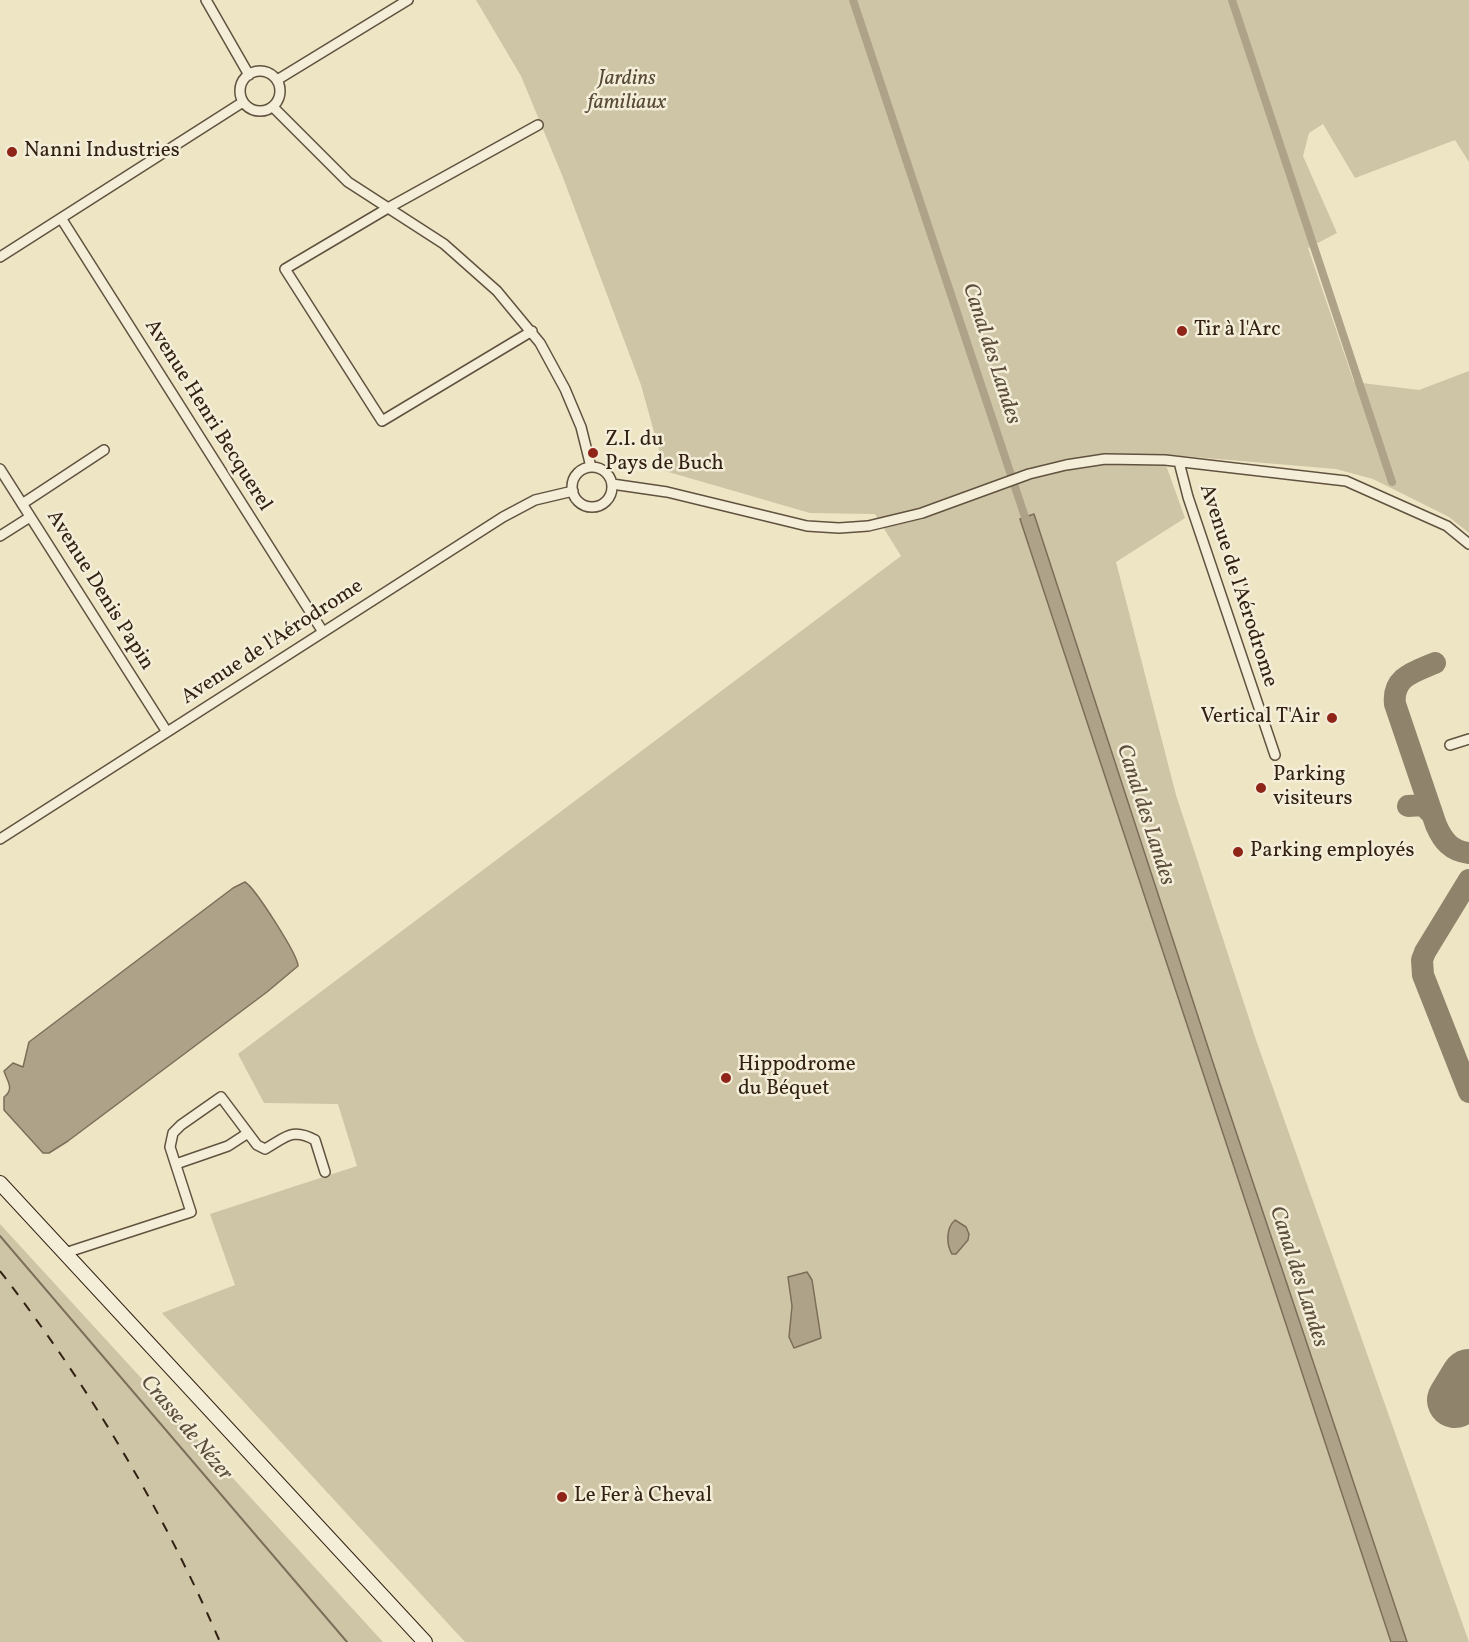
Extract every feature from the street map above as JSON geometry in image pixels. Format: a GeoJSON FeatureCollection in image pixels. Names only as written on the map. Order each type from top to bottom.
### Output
{"type":"FeatureCollection","features":[{"type":"Feature","properties":{"kind":"main road"},"geometry":{"type":"LineString","coordinates":[[0,1183],[425,1642]]}},
{"type":"Feature","properties":{"kind":"street"},"geometry":{"type":"LineString","coordinates":[[206,0],[249,75]]}},
{"type":"Feature","properties":{"kind":"street"},"geometry":{"type":"LineString","coordinates":[[277,80],[408,0]]}},
{"type":"Feature","properties":{"kind":"street"},"geometry":{"type":"LineString","coordinates":[[263,71],[273,75],[277,80],[280,94],[273,107],[259,112],[250,109],[243,102],[240,94],[241,85],[249,75],[263,71]]}},
{"type":"Feature","properties":{"kind":"street"},"geometry":{"type":"LineString","coordinates":[[0,258],[243,102]]}},
{"type":"Feature","properties":{"kind":"street"},"geometry":{"type":"LineString","coordinates":[[273,107],[348,182],[444,244],[497,291],[532,331],[560,380],[581,427],[591,467]]}},
{"type":"Feature","properties":{"kind":"street"},"geometry":{"type":"LineString","coordinates":[[532,331],[382,421],[285,269],[388,208],[538,125]]}},
{"type":"Feature","properties":{"kind":"street","name":"Avenue Henri Becquerel"},"geometry":{"type":"LineString","coordinates":[[61,218],[323,632]]}},
{"type":"Feature","properties":{"kind":"street"},"geometry":{"type":"LineString","coordinates":[[22,504],[104,450]]}},
{"type":"Feature","properties":{"kind":"street"},"geometry":{"type":"LineString","coordinates":[[612,484],[667,492],[807,526],[839,528],[868,526],[922,513],[1029,474],[1066,465],[1105,459],[1179,462],[1346,481],[1447,526],[1469,544]]}},
{"type":"Feature","properties":{"kind":"street","name":"Avenue de l'Aérodrome"},"geometry":{"type":"LineString","coordinates":[[1179,462],[1188,497],[1275,755]]}},
{"type":"Feature","properties":{"kind":"street"},"geometry":{"type":"LineString","coordinates":[[591,467],[607,473],[612,484],[607,501],[596,507],[584,506],[573,491],[574,478],[591,467]]}},
{"type":"Feature","properties":{"kind":"street","name":"Avenue Denis Papin"},"geometry":{"type":"LineString","coordinates":[[0,469],[167,732]]}},
{"type":"Feature","properties":{"kind":"street","name":"Avenue de l'Aérodrome"},"geometry":{"type":"LineString","coordinates":[[0,839],[503,517],[535,500],[573,491]]}},
{"type":"Feature","properties":{"kind":"street"},"geometry":{"type":"LineString","coordinates":[[0,536],[30,517]]}},
{"type":"Feature","properties":{"kind":"street"},"geometry":{"type":"LineString","coordinates":[[1450,745],[1469,739]]}},
{"type":"Feature","properties":{"kind":"street"},"geometry":{"type":"LineString","coordinates":[[65,1253],[191,1212],[170,1147],[173,1133],[221,1097],[257,1145],[265,1149],[290,1133],[305,1135],[315,1140],[325,1172]]}},
{"type":"Feature","properties":{"kind":"street"},"geometry":{"type":"LineString","coordinates":[[176,1164],[228,1146],[248,1133]]}},
{"type":"Feature","properties":{"kind":"green space","name":"Hippodrome du Béquet"},"geometry":{"type":"Polygon","coordinates":[[[476,0],[1469,0],[1469,162],[1455,140],[1355,178],[1323,124],[1309,133],[1303,156],[1337,233],[1308,248],[1354,382],[1419,390],[1469,371],[1469,533],[1449,517],[1373,479],[1336,469],[1158,454],[1167,468],[1185,518],[1116,562],[1176,795],[1256,1040],[1469,1642],[465,1642],[162,1313],[235,1285],[210,1214],[357,1166],[338,1104],[264,1103],[238,1054],[901,556],[875,514],[810,513],[665,471],[641,385],[562,175],[521,76],[476,0]]]}},
{"type":"Feature","properties":{"kind":"green space"},"geometry":{"type":"Polygon","coordinates":[[[0,1224],[383,1642],[0,1642],[0,1224]]]}},
{"type":"Feature","properties":{"kind":"shaded area"},"geometry":{"type":"Polygon","coordinates":[[[1034,514],[1221,1087],[1407,1642],[1391,1642],[1020,519],[1034,514]]]}},
{"type":"Feature","properties":{"kind":"shaded area"},"geometry":{"type":"Polygon","coordinates":[[[245,882],[258,896],[275,922],[298,966],[267,992],[68,1141],[49,1153],[43,1153],[4,1110],[4,1097],[10,1088],[4,1071],[13,1063],[23,1067],[29,1042],[233,888],[245,882]]]}},
{"type":"Feature","properties":{"kind":"shaded area"},"geometry":{"type":"Polygon","coordinates":[[[955,1220],[966,1227],[969,1234],[968,1240],[956,1254],[952,1254],[948,1236],[955,1220]]]}},
{"type":"Feature","properties":{"kind":"shaded area"},"geometry":{"type":"Polygon","coordinates":[[[807,1272],[812,1280],[821,1338],[794,1348],[789,1337],[792,1306],[788,1277],[807,1272]]]}},
{"type":"Feature","properties":{"kind":"waterway","name":"Canal des Landes"},"geometry":{"type":"LineString","coordinates":[[853,0],[1028,526]]}},
{"type":"Feature","properties":{"kind":"waterway"},"geometry":{"type":"LineString","coordinates":[[1232,0],[1392,482]]}},
{"type":"Feature","properties":{"kind":"waterway","name":"Crasse de Nézer"},"geometry":{"type":"LineString","coordinates":[[0,1236],[347,1642]]}},
{"type":"Feature","properties":{"kind":"taxiway"},"geometry":{"type":"LineString","coordinates":[[1435,663],[1412,673],[1401,682],[1397,687],[1395,704],[1436,825],[1452,847],[1469,853]]}},
{"type":"Feature","properties":{"kind":"taxiway"},"geometry":{"type":"LineString","coordinates":[[1408,806],[1423,805],[1432,814]]}},
{"type":"Feature","properties":{"kind":"taxiway"},"geometry":{"type":"LineString","coordinates":[[1469,880],[1422,960],[1423,975],[1469,1092]]}},
{"type":"Feature","properties":{"kind":"runway"},"geometry":{"type":"LineString","coordinates":[[1455,1400],[1469,1377]]}},
{"type":"Feature","properties":{"kind":"railway"},"geometry":{"type":"LineString","coordinates":[[0,1271],[63,1358],[122,1450],[174,1544],[220,1642]]}},
{"type":"Feature","properties":{"kind":"place","name":"Nanni Industries"},"geometry":{"type":"Point","coordinates":[12,152]}},
{"type":"Feature","properties":{"kind":"place","name":"Tir à l'Arc"},"geometry":{"type":"Point","coordinates":[1182,331]}},
{"type":"Feature","properties":{"kind":"place","name":"Z.I. du Pays de Buch"},"geometry":{"type":"Point","coordinates":[593,453]}},
{"type":"Feature","properties":{"kind":"place","name":"Vertical T'Air"},"geometry":{"type":"Point","coordinates":[1332,718]}},
{"type":"Feature","properties":{"kind":"place","name":"Parking visiteurs"},"geometry":{"type":"Point","coordinates":[1261,788]}},
{"type":"Feature","properties":{"kind":"place","name":"Parking employés"},"geometry":{"type":"Point","coordinates":[1238,852]}},
{"type":"Feature","properties":{"kind":"place","name":"Hippodrome du Béquet"},"geometry":{"type":"Point","coordinates":[726,1078]}},
{"type":"Feature","properties":{"kind":"place","name":"Le Fer à Cheval"},"geometry":{"type":"Point","coordinates":[562,1497]}},
{"type":"Feature","properties":{"kind":"park label","name":"Jardins familiaux"},"geometry":{"type":"Point","coordinates":[627,92]}}]}
